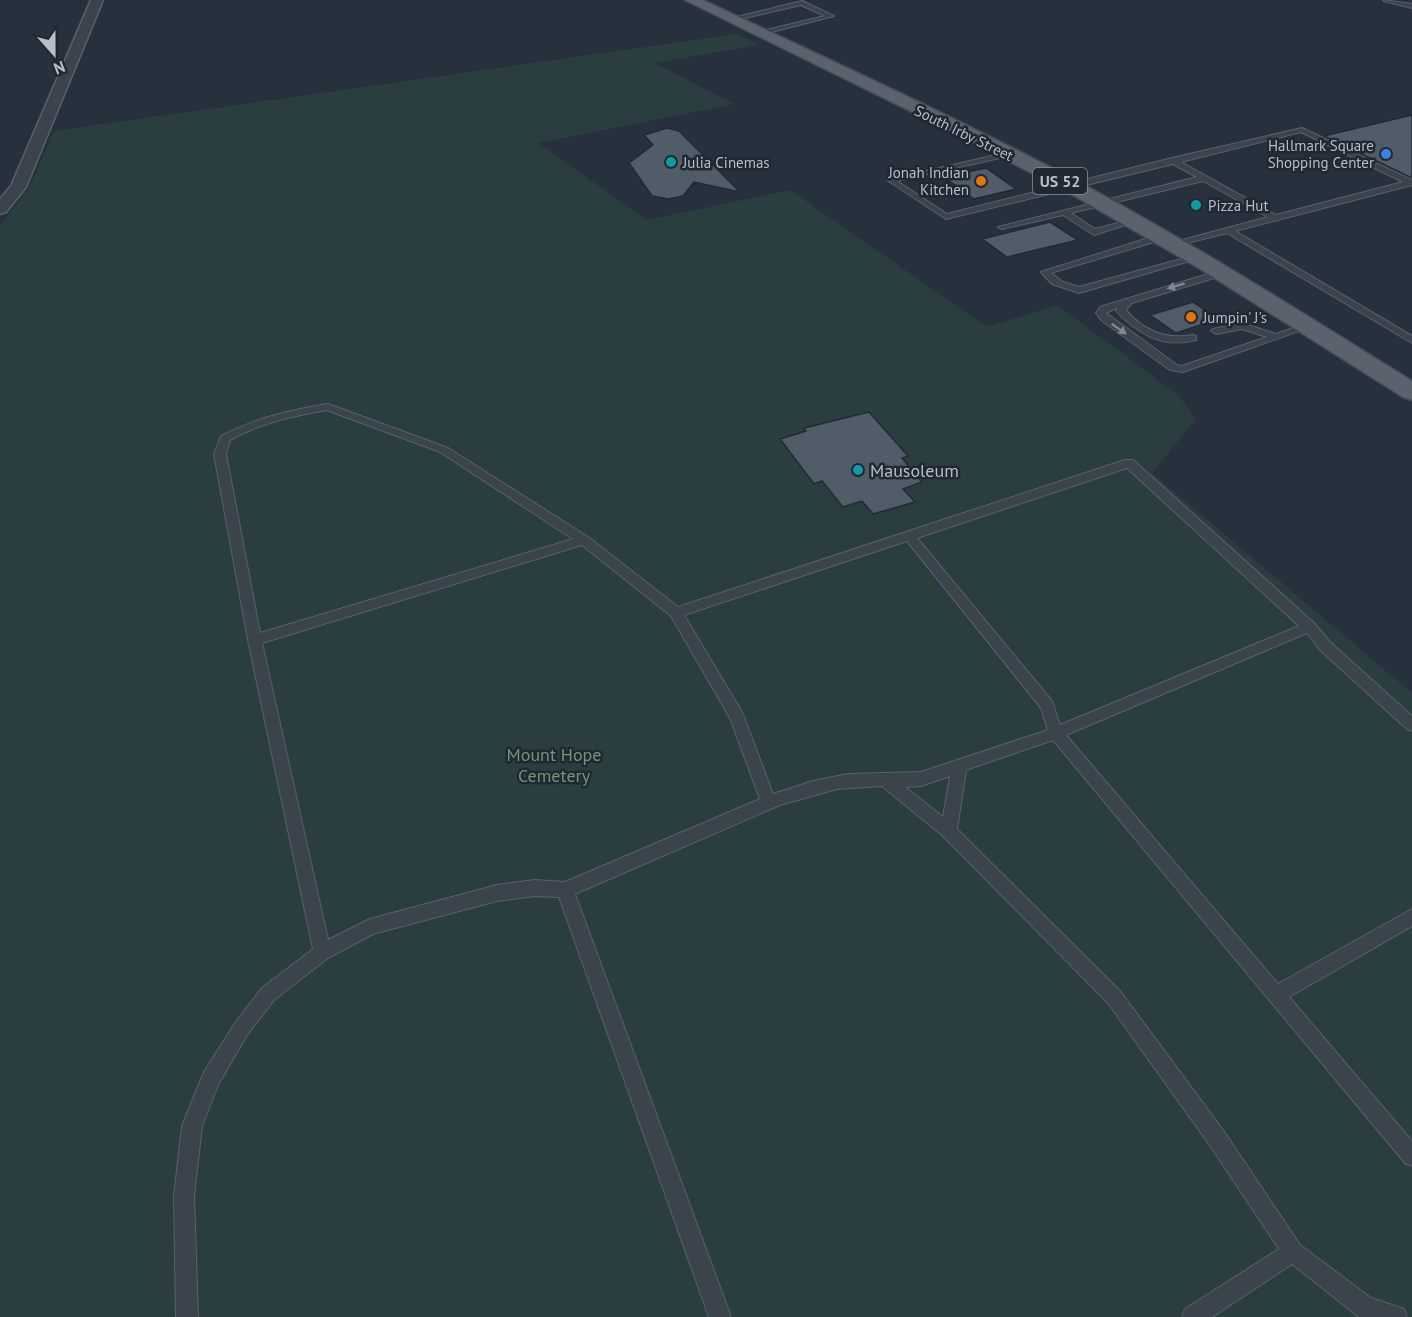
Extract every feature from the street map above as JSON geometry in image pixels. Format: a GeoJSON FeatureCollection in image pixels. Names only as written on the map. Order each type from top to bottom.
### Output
{"type":"FeatureCollection","features":[{"type":"Feature","properties":{"kind":"main road","name":"South Irby Street"},"geometry":{"type":"LineString","coordinates":[[692,0],[1102,203],[1308,326],[1412,392]]}},
{"type":"Feature","properties":{"kind":"street"},"geometry":{"type":"LineString","coordinates":[[0,209],[18,187],[97,0]]}},
{"type":"Feature","properties":{"kind":"lane"},"geometry":{"type":"LineString","coordinates":[[780,0],[792,5]]}},
{"type":"Feature","properties":{"kind":"lane"},"geometry":{"type":"LineString","coordinates":[[1386,0],[1412,6]]}},
{"type":"Feature","properties":{"kind":"lane"},"geometry":{"type":"LineString","coordinates":[[732,19],[802,3],[831,16],[760,33]]}},
{"type":"Feature","properties":{"kind":"lane"},"geometry":{"type":"LineString","coordinates":[[1006,154],[891,180],[946,217],[1302,130],[1411,182]]}},
{"type":"Feature","properties":{"kind":"lane"},"geometry":{"type":"LineString","coordinates":[[1172,160],[1275,218]]}},
{"type":"Feature","properties":{"kind":"lane"},"geometry":{"type":"LineString","coordinates":[[1002,227],[1204,178]]}},
{"type":"Feature","properties":{"kind":"lane"},"geometry":{"type":"LineString","coordinates":[[1196,258],[1079,290],[1067,288],[1047,276],[1046,272],[1168,241],[1227,230],[1411,182]]}},
{"type":"Feature","properties":{"kind":"lane"},"geometry":{"type":"LineString","coordinates":[[1064,212],[1094,232],[1134,221]]}},
{"type":"Feature","properties":{"kind":"lane"},"geometry":{"type":"LineString","coordinates":[[1227,230],[1412,340]]}},
{"type":"Feature","properties":{"kind":"lane"},"geometry":{"type":"LineString","coordinates":[[1221,273],[1131,299],[1103,309],[1101,313],[1104,318],[1174,368],[1191,368],[1308,326]]}},
{"type":"Feature","properties":{"kind":"lane"},"geometry":{"type":"LineString","coordinates":[[1131,299],[1120,310],[1158,339],[1170,342],[1193,338]]}},
{"type":"Feature","properties":{"kind":"lane"},"geometry":{"type":"LineString","coordinates":[[1216,331],[1242,327],[1276,337]]}},
{"type":"Feature","properties":{"kind":"lane"},"geometry":{"type":"LineString","coordinates":[[322,952],[255,640],[220,454],[225,438],[248,426],[281,415],[328,407],[444,450],[584,540],[676,613],[737,716],[769,802]]}},
{"type":"Feature","properties":{"kind":"lane"},"geometry":{"type":"LineString","coordinates":[[676,613],[1130,463],[1310,627],[1325,646],[1412,725]]}},
{"type":"Feature","properties":{"kind":"lane"},"geometry":{"type":"LineString","coordinates":[[909,536],[1047,705],[1056,733],[1412,1156]]}},
{"type":"Feature","properties":{"kind":"lane"},"geometry":{"type":"LineString","coordinates":[[255,640],[584,540]]}},
{"type":"Feature","properties":{"kind":"lane"},"geometry":{"type":"LineString","coordinates":[[187,1317],[184,1196],[192,1126],[211,1079],[241,1029],[268,994],[322,952],[370,927],[457,902],[535,888],[565,890],[799,791],[860,779],[887,781],[921,779],[1056,733],[1310,627]]}},
{"type":"Feature","properties":{"kind":"lane"},"geometry":{"type":"LineString","coordinates":[[949,831],[959,766]]}},
{"type":"Feature","properties":{"kind":"lane"},"geometry":{"type":"LineString","coordinates":[[887,781],[949,831],[1114,997],[1216,1137],[1293,1252],[1368,1312],[1396,1317]]}},
{"type":"Feature","properties":{"kind":"lane"},"geometry":{"type":"LineString","coordinates":[[565,890],[720,1317]]}},
{"type":"Feature","properties":{"kind":"lane"},"geometry":{"type":"LineString","coordinates":[[1275,995],[1412,917]]}},
{"type":"Feature","properties":{"kind":"lane"},"geometry":{"type":"LineString","coordinates":[[1193,1317],[1293,1252]]}},
{"type":"Feature","properties":{"kind":"green space","name":"Mount Hope Cemetery"},"geometry":{"type":"Polygon","coordinates":[[[737,34],[759,45],[655,63],[734,104],[538,143],[647,220],[790,190],[987,327],[1057,305],[1177,394],[1196,419],[1152,473],[1412,693],[1412,1317],[0,1317],[0,226],[30,186],[54,131],[737,34]]]}},
{"type":"Feature","properties":{"kind":"building","name":"Hallmark Square Shopping Center"},"geometry":{"type":"Polygon","coordinates":[[[1412,115],[1412,178],[1324,136],[1412,115]]]}},
{"type":"Feature","properties":{"kind":"building","name":"Julia Cinemas"},"geometry":{"type":"Polygon","coordinates":[[[667,128],[679,131],[740,192],[694,182],[683,196],[669,199],[652,196],[629,163],[653,145],[644,135],[667,128]]]}},
{"type":"Feature","properties":{"kind":"building"},"geometry":{"type":"Polygon","coordinates":[[[986,168],[1016,189],[974,199],[944,177],[986,168]]]}},
{"type":"Feature","properties":{"kind":"building"},"geometry":{"type":"Polygon","coordinates":[[[1050,222],[1078,240],[1007,257],[982,239],[1050,222]]]}},
{"type":"Feature","properties":{"kind":"building"},"geometry":{"type":"Polygon","coordinates":[[[1193,302],[1219,319],[1176,333],[1150,315],[1193,302]]]}},
{"type":"Feature","properties":{"kind":"building","name":"Mausoleum"},"geometry":{"type":"Polygon","coordinates":[[[869,412],[908,456],[902,458],[922,482],[903,489],[915,502],[873,514],[862,501],[843,507],[822,481],[814,484],[780,439],[806,431],[804,428],[869,412]]]}},
{"type":"Feature","properties":{"kind":"place","name":"Hallmark Square Shopping Center"},"geometry":{"type":"Point","coordinates":[1386,154]}},
{"type":"Feature","properties":{"kind":"place","name":"Julia Cinemas"},"geometry":{"type":"Point","coordinates":[671,162]}},
{"type":"Feature","properties":{"kind":"place","name":"Jonah Indian Kitchen"},"geometry":{"type":"Point","coordinates":[981,181]}},
{"type":"Feature","properties":{"kind":"place","name":"Pizza Hut"},"geometry":{"type":"Point","coordinates":[1196,205]}},
{"type":"Feature","properties":{"kind":"place","name":"Jumpin' J's"},"geometry":{"type":"Point","coordinates":[1191,317]}},
{"type":"Feature","properties":{"kind":"place","name":"Mausoleum"},"geometry":{"type":"Point","coordinates":[858,470]}}]}
